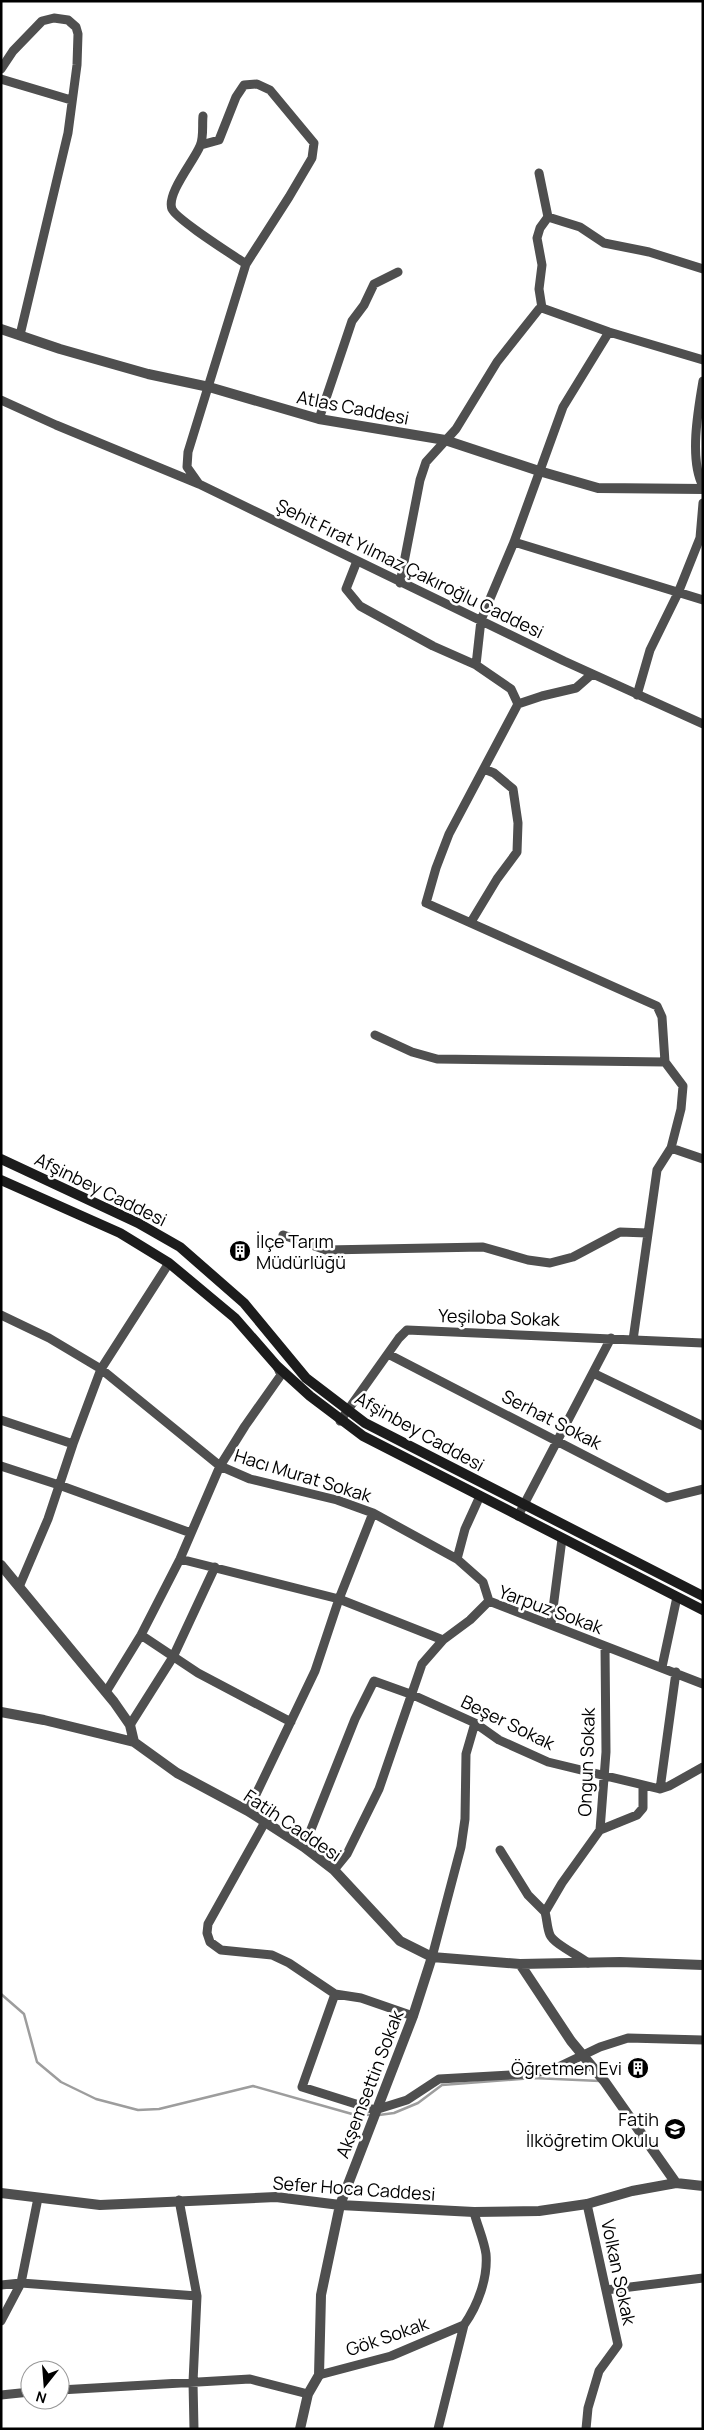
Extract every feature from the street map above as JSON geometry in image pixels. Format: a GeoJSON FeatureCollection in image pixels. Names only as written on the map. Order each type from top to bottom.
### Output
{"type":"FeatureCollection","features":[{"type":"Feature","properties":{"kind":"main road","name":"Afşinbey Caddesi"},"geometry":{"type":"LineString","coordinates":[[1,1159],[138,1223],[180,1247],[244,1304],[306,1378],[346,1410],[366,1423],[524,1506],[703,1596]]}},
{"type":"Feature","properties":{"kind":"main road","name":"Afşinbey Caddesi"},"geometry":{"type":"LineString","coordinates":[[1,1180],[120,1233],[169,1263],[235,1318],[277,1366],[340,1421],[363,1436],[703,1610]]}},
{"type":"Feature","properties":{"kind":"street"},"geometry":{"type":"LineString","coordinates":[[1,69],[13,51],[42,21],[54,18],[68,20],[76,26],[78,34],[77,65],[68,133],[20,335]]}},
{"type":"Feature","properties":{"kind":"street"},"geometry":{"type":"LineString","coordinates":[[1,79],[71,100]]}},
{"type":"Feature","properties":{"kind":"street"},"geometry":{"type":"LineString","coordinates":[[199,484],[186,467],[188,452],[246,264],[312,158],[314,143],[270,90],[256,84],[244,85],[236,97],[219,140],[201,145]]}},
{"type":"Feature","properties":{"kind":"street"},"geometry":{"type":"LineString","coordinates":[[203,116],[201,145],[170,202],[172,210],[246,264]]}},
{"type":"Feature","properties":{"kind":"street"},"geometry":{"type":"LineString","coordinates":[[539,173],[548,217],[540,228],[537,238],[542,265],[539,289],[542,308]]}},
{"type":"Feature","properties":{"kind":"street"},"geometry":{"type":"LineString","coordinates":[[548,217],[580,227],[604,243],[648,252],[703,269]]}},
{"type":"Feature","properties":{"kind":"street"},"geometry":{"type":"LineString","coordinates":[[319,419],[352,321],[364,305],[374,284],[398,272]]}},
{"type":"Feature","properties":{"kind":"street"},"geometry":{"type":"LineString","coordinates":[[542,308],[609,332],[703,360]]}},
{"type":"Feature","properties":{"kind":"street"},"geometry":{"type":"LineString","coordinates":[[400,583],[420,480],[426,462],[456,429],[497,362],[523,328],[542,308]]}},
{"type":"Feature","properties":{"kind":"street","name":"Atlas Caddesi"},"geometry":{"type":"LineString","coordinates":[[1,329],[148,374],[209,388],[319,419],[445,440],[598,488],[703,488]]}},
{"type":"Feature","properties":{"kind":"street"},"geometry":{"type":"LineString","coordinates":[[476,665],[482,620],[514,542],[563,407],[609,332]]}},
{"type":"Feature","properties":{"kind":"street"},"geometry":{"type":"LineString","coordinates":[[703,381],[697,432],[698,476],[703,488]]}},
{"type":"Feature","properties":{"kind":"street","name":"Şehit Fırat Yılmaz Çakıroğlu Caddesi"},"geometry":{"type":"LineString","coordinates":[[1,400],[56,425],[199,484],[400,583],[482,620],[637,695],[703,724]]}},
{"type":"Feature","properties":{"kind":"street"},"geometry":{"type":"LineString","coordinates":[[637,695],[650,650],[678,593],[700,538],[703,503]]}},
{"type":"Feature","properties":{"kind":"street"},"geometry":{"type":"LineString","coordinates":[[514,542],[703,600]]}},
{"type":"Feature","properties":{"kind":"street"},"geometry":{"type":"LineString","coordinates":[[357,561],[346,589],[360,606],[433,646],[476,665],[511,689],[518,704]]}},
{"type":"Feature","properties":{"kind":"street"},"geometry":{"type":"LineString","coordinates":[[592,674],[576,688],[518,704],[449,834],[436,868],[426,903],[657,1006],[662,1017],[665,1062],[683,1086],[681,1109],[671,1148],[657,1170],[634,1340]]}},
{"type":"Feature","properties":{"kind":"street"},"geometry":{"type":"LineString","coordinates":[[471,922],[497,879],[517,852],[518,823],[513,789],[494,773],[484,769]]}},
{"type":"Feature","properties":{"kind":"street"},"geometry":{"type":"LineString","coordinates":[[375,1036],[412,1052],[437,1059],[665,1062]]}},
{"type":"Feature","properties":{"kind":"street"},"geometry":{"type":"LineString","coordinates":[[671,1148],[703,1159]]}},
{"type":"Feature","properties":{"kind":"street"},"geometry":{"type":"LineString","coordinates":[[283,1234],[326,1250],[483,1247],[528,1260],[550,1263],[573,1257],[620,1232],[647,1234]]}},
{"type":"Feature","properties":{"kind":"street"},"geometry":{"type":"LineString","coordinates":[[19,1587],[48,1519],[101,1369],[169,1263]]}},
{"type":"Feature","properties":{"kind":"street","name":"Hacı Murat Sokak"},"geometry":{"type":"LineString","coordinates":[[1,1315],[49,1338],[101,1369],[220,1466],[250,1479],[337,1500],[373,1513],[457,1559],[484,1582],[489,1601]]}},
{"type":"Feature","properties":{"kind":"street","name":"Yeşiloba Sokak"},"geometry":{"type":"LineString","coordinates":[[340,1421],[346,1410],[407,1330],[703,1343]]}},
{"type":"Feature","properties":{"kind":"street"},"geometry":{"type":"LineString","coordinates":[[518,1516],[611,1338]]}},
{"type":"Feature","properties":{"kind":"street","name":"Serhat Sokak"},"geometry":{"type":"LineString","coordinates":[[388,1354],[559,1440],[667,1498],[703,1489]]}},
{"type":"Feature","properties":{"kind":"street"},"geometry":{"type":"LineString","coordinates":[[106,1692],[141,1635],[180,1559],[220,1466],[244,1426],[281,1374],[277,1366]]}},
{"type":"Feature","properties":{"kind":"street"},"geometry":{"type":"LineString","coordinates":[[593,1373],[703,1426]]}},
{"type":"Feature","properties":{"kind":"street"},"geometry":{"type":"LineString","coordinates":[[1,1420],[73,1444]]}},
{"type":"Feature","properties":{"kind":"street"},"geometry":{"type":"LineString","coordinates":[[1,1466],[192,1533]]}},
{"type":"Feature","properties":{"kind":"street"},"geometry":{"type":"LineString","coordinates":[[457,1559],[465,1529],[480,1496]]}},
{"type":"Feature","properties":{"kind":"street"},"geometry":{"type":"LineString","coordinates":[[248,1811],[315,1671],[339,1599],[373,1513]]}},
{"type":"Feature","properties":{"kind":"street"},"geometry":{"type":"LineString","coordinates":[[551,1624],[562,1538]]}},
{"type":"Feature","properties":{"kind":"street"},"geometry":{"type":"LineString","coordinates":[[180,1559],[339,1599],[443,1640]]}},
{"type":"Feature","properties":{"kind":"street"},"geometry":{"type":"LineString","coordinates":[[1,1565],[106,1692],[130,1725],[134,1742],[44,1720],[1,1712]]}},
{"type":"Feature","properties":{"kind":"street"},"geometry":{"type":"LineString","coordinates":[[130,1725],[173,1657],[215,1568]]}},
{"type":"Feature","properties":{"kind":"street"},"geometry":{"type":"LineString","coordinates":[[662,1667],[677,1597]]}},
{"type":"Feature","properties":{"kind":"street","name":"Yarpuz Sokak"},"geometry":{"type":"LineString","coordinates":[[334,1870],[347,1854],[379,1789],[413,1695],[422,1664],[443,1640],[470,1620],[489,1601],[703,1684]]}},
{"type":"Feature","properties":{"kind":"street"},"geometry":{"type":"LineString","coordinates":[[141,1635],[230,1692],[291,1722]]}},
{"type":"Feature","properties":{"kind":"street","name":"Ongun Sokak"},"geometry":{"type":"LineString","coordinates":[[545,1912],[562,1883],[600,1830],[606,1752],[605,1646]]}},
{"type":"Feature","properties":{"kind":"street"},"geometry":{"type":"LineString","coordinates":[[676,1672],[660,1789],[703,1767]]}},
{"type":"Feature","properties":{"kind":"street","name":"Beşer Sokak"},"geometry":{"type":"LineString","coordinates":[[304,1847],[355,1719],[374,1681],[413,1695],[475,1723],[499,1740],[548,1762],[660,1789]]}},
{"type":"Feature","properties":{"kind":"street"},"geometry":{"type":"LineString","coordinates":[[432,1956],[461,1847],[465,1819],[466,1754],[475,1723]]}},
{"type":"Feature","properties":{"kind":"street","name":"Fatih Caddesi"},"geometry":{"type":"LineString","coordinates":[[134,1742],[165,1765],[199,1786],[248,1811],[304,1847],[334,1870],[400,1941],[432,1956],[520,1964],[620,1962],[703,1965]]}},
{"type":"Feature","properties":{"kind":"street"},"geometry":{"type":"LineString","coordinates":[[600,1830],[637,1815],[642,1808],[643,1786]]}},
{"type":"Feature","properties":{"kind":"street"},"geometry":{"type":"LineString","coordinates":[[265,1822],[208,1924],[207,1933],[210,1942],[221,1950],[272,1955],[289,1963],[334,1994],[361,1998],[413,2016]]}},
{"type":"Feature","properties":{"kind":"street"},"geometry":{"type":"LineString","coordinates":[[500,1850],[528,1894],[545,1912],[551,1936],[562,1947],[575,1952],[588,1963]]}},
{"type":"Feature","properties":{"kind":"street","name":"Akşemsettin Sokak"},"geometry":{"type":"LineString","coordinates":[[300,2429],[308,2394],[318,2375],[321,2295],[340,2205],[375,2110],[413,2016],[432,1956]]}},
{"type":"Feature","properties":{"kind":"street"},"geometry":{"type":"LineString","coordinates":[[520,1964],[571,2041],[585,2056],[676,2183]]}},
{"type":"Feature","properties":{"kind":"street"},"geometry":{"type":"LineString","coordinates":[[334,1994],[302,2087],[375,2110],[406,2100],[439,2079],[526,2074],[552,2070],[585,2056],[600,2047],[628,2038],[703,2040]]}},
{"type":"Feature","properties":{"kind":"street","name":"Sefer Hoca Caddesi"},"geometry":{"type":"LineString","coordinates":[[1,2193],[100,2205],[276,2197],[340,2205],[474,2212],[538,2211],[587,2204],[632,2191],[676,2183],[703,2186]]}},
{"type":"Feature","properties":{"kind":"street"},"geometry":{"type":"LineString","coordinates":[[1,2321],[21,2282],[38,2198]]}},
{"type":"Feature","properties":{"kind":"street"},"geometry":{"type":"LineString","coordinates":[[179,2200],[197,2296],[193,2382],[194,2429]]}},
{"type":"Feature","properties":{"kind":"street","name":"Volkan Sokak"},"geometry":{"type":"LineString","coordinates":[[586,2429],[588,2408],[599,2371],[618,2345],[587,2204]]}},
{"type":"Feature","properties":{"kind":"street"},"geometry":{"type":"LineString","coordinates":[[438,2429],[464,2325],[473,2312],[481,2291],[485,2271],[486,2254],[474,2212]]}},
{"type":"Feature","properties":{"kind":"street"},"geometry":{"type":"LineString","coordinates":[[606,2290],[703,2278]]}},
{"type":"Feature","properties":{"kind":"street"},"geometry":{"type":"LineString","coordinates":[[1,2285],[21,2282],[197,2296]]}},
{"type":"Feature","properties":{"kind":"street","name":"Gök Sokak"},"geometry":{"type":"LineString","coordinates":[[318,2375],[391,2356],[464,2325]]}},
{"type":"Feature","properties":{"kind":"street"},"geometry":{"type":"LineString","coordinates":[[70,2389],[250,2380],[308,2394]]}},
{"type":"Feature","properties":{"kind":"street"},"geometry":{"type":"LineString","coordinates":[[1,2395],[20,2393]]}},
{"type":"Feature","properties":{"kind":"waterway"},"geometry":{"type":"LineString","coordinates":[[1,1994],[24,2014],[37,2062],[61,2082],[96,2099],[138,2110],[159,2109],[253,2086],[352,2114],[371,2115]]}},
{"type":"Feature","properties":{"kind":"waterway"},"geometry":{"type":"LineString","coordinates":[[379,2115],[394,2113],[418,2103],[442,2085],[533,2078],[600,2081]]}},
{"type":"Feature","properties":{"kind":"place","name":"İlçe Tarım Müdürlüğü"},"geometry":{"type":"Point","coordinates":[240,1251]}},
{"type":"Feature","properties":{"kind":"place","name":"Öğretmen Evi"},"geometry":{"type":"Point","coordinates":[638,2068]}},
{"type":"Feature","properties":{"kind":"place","name":"Fatih İlköğretim Okulu"},"geometry":{"type":"Point","coordinates":[675,2129]}}]}
